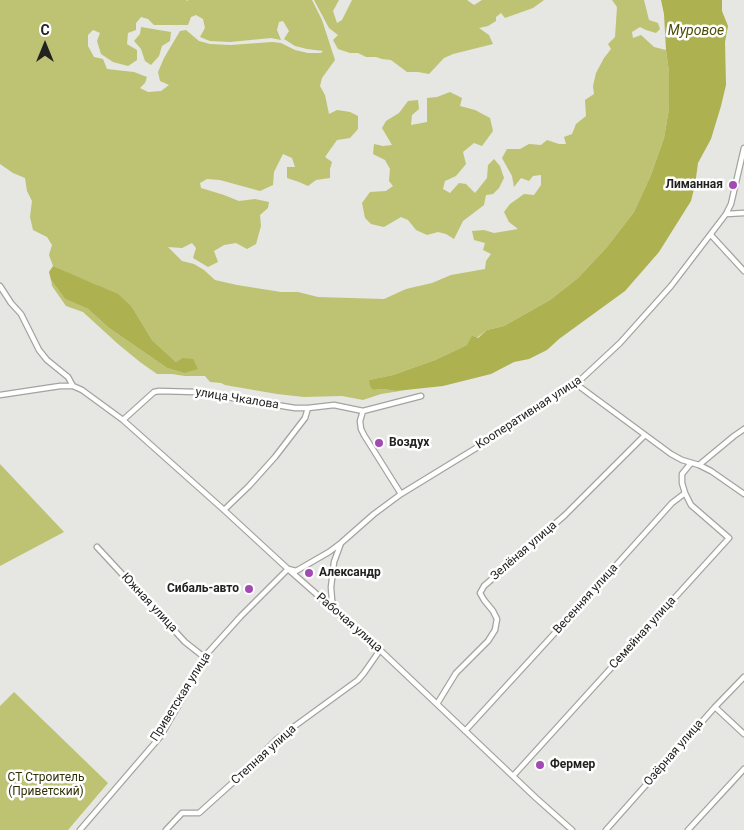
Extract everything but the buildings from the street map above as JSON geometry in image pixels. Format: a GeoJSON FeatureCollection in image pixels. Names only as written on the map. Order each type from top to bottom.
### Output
{"type":"FeatureCollection","features":[{"type":"Feature","properties":{"kind":"street","name":"Кооперативная улица"},"geometry":{"type":"LineString","coordinates":[[288,569],[296,571],[329,552],[401,494],[576,384],[620,343],[643,318],[671,286],[726,214],[731,204],[744,148]]}},
{"type":"Feature","properties":{"kind":"street"},"geometry":{"type":"LineString","coordinates":[[726,214],[744,213]]}},
{"type":"Feature","properties":{"kind":"street"},"geometry":{"type":"LineString","coordinates":[[711,235],[744,271]]}},
{"type":"Feature","properties":{"kind":"street","name":"Рабочая улица"},"geometry":{"type":"LineString","coordinates":[[0,286],[21,314],[46,360],[68,377],[73,386],[82,390],[123,420],[380,650],[572,830]]}},
{"type":"Feature","properties":{"kind":"street"},"geometry":{"type":"LineString","coordinates":[[576,384],[671,454],[712,471],[744,494]]}},
{"type":"Feature","properties":{"kind":"street"},"geometry":{"type":"LineString","coordinates":[[0,395],[60,386],[73,386]]}},
{"type":"Feature","properties":{"kind":"street","name":"улица Чкалова"},"geometry":{"type":"LineString","coordinates":[[123,420],[154,392],[159,390],[196,392],[295,408],[334,405],[362,411],[421,396]]}},
{"type":"Feature","properties":{"kind":"street"},"geometry":{"type":"LineString","coordinates":[[224,510],[275,457],[305,418],[308,408]]}},
{"type":"Feature","properties":{"kind":"street"},"geometry":{"type":"LineString","coordinates":[[362,411],[361,429],[401,494]]}},
{"type":"Feature","properties":{"kind":"street"},"geometry":{"type":"LineString","coordinates":[[700,465],[744,429]]}},
{"type":"Feature","properties":{"kind":"street","name":"Зелёная улица"},"geometry":{"type":"LineString","coordinates":[[437,704],[456,673],[488,641],[495,630],[497,619],[493,610],[480,593],[484,586],[565,515],[645,435]]}},
{"type":"Feature","properties":{"kind":"street"},"geometry":{"type":"LineString","coordinates":[[685,493],[682,474],[690,463]]}},
{"type":"Feature","properties":{"kind":"street","name":"Весенняя улица"},"geometry":{"type":"LineString","coordinates":[[465,731],[672,503],[685,493]]}},
{"type":"Feature","properties":{"kind":"street","name":"Семейная улица"},"geometry":{"type":"LineString","coordinates":[[513,776],[729,538],[691,504],[685,493]]}},
{"type":"Feature","properties":{"kind":"street"},"geometry":{"type":"LineString","coordinates":[[335,610],[331,587],[334,562],[341,543]]}},
{"type":"Feature","properties":{"kind":"street","name":"Южная улица"},"geometry":{"type":"LineString","coordinates":[[97,547],[185,642],[204,657]]}},
{"type":"Feature","properties":{"kind":"street","name":"Приветская улица"},"geometry":{"type":"LineString","coordinates":[[80,830],[160,737],[192,682],[204,657],[241,616],[288,569]]}},
{"type":"Feature","properties":{"kind":"street","name":"Степная улица"},"geometry":{"type":"LineString","coordinates":[[166,830],[182,812],[199,812],[239,777],[277,739],[358,680],[380,650]]}},
{"type":"Feature","properties":{"kind":"street","name":"Озёрная улица"},"geometry":{"type":"LineString","coordinates":[[606,830],[744,677]]}},
{"type":"Feature","properties":{"kind":"street"},"geometry":{"type":"LineString","coordinates":[[715,707],[744,734]]}},
{"type":"Feature","properties":{"kind":"street"},"geometry":{"type":"LineString","coordinates":[[688,830],[744,769]]}},
{"type":"Feature","properties":{"kind":"green space"},"geometry":{"type":"Polygon","coordinates":[[[0,0],[312,0],[322,20],[335,60],[322,78],[320,86],[325,95],[329,114],[337,110],[350,112],[358,116],[358,129],[350,138],[337,140],[325,157],[332,162],[330,178],[316,180],[308,186],[287,178],[287,167],[295,167],[292,158],[283,154],[274,172],[273,185],[260,191],[220,180],[207,179],[200,183],[201,188],[239,201],[255,199],[269,202],[268,208],[260,215],[261,226],[256,244],[247,249],[236,243],[224,245],[214,251],[218,262],[208,267],[193,258],[196,248],[192,243],[182,248],[168,247],[182,261],[194,264],[215,280],[281,292],[298,292],[318,297],[384,299],[406,289],[432,283],[451,275],[485,269],[486,261],[491,254],[483,250],[485,243],[474,240],[472,231],[484,230],[494,233],[518,229],[509,222],[504,212],[510,204],[524,194],[534,195],[541,185],[541,175],[533,176],[529,181],[521,178],[514,187],[512,176],[502,158],[507,149],[520,149],[529,144],[541,145],[547,140],[566,144],[564,137],[572,134],[576,124],[586,116],[585,100],[594,94],[593,86],[596,73],[611,49],[608,44],[615,37],[617,7],[612,0],[644,0],[649,20],[658,23],[660,29],[656,33],[640,27],[632,32],[633,38],[641,35],[654,47],[666,50],[669,72],[669,109],[664,138],[651,175],[634,212],[607,247],[578,278],[550,300],[504,326],[487,330],[467,345],[435,360],[393,375],[369,380],[373,390],[406,390],[381,394],[363,400],[342,396],[304,397],[277,394],[210,382],[205,376],[157,374],[118,344],[83,312],[66,306],[52,286],[51,280],[65,299],[88,309],[109,328],[167,368],[184,373],[182,358],[176,362],[152,340],[132,307],[97,285],[53,266],[49,255],[52,245],[47,237],[33,230],[30,217],[32,201],[27,191],[25,178],[13,173],[0,164],[0,0]],[[196,15],[191,17],[188,25],[154,25],[148,19],[141,17],[136,23],[136,30],[128,33],[127,44],[137,50],[137,60],[128,66],[113,62],[101,54],[97,41],[100,33],[93,30],[88,35],[88,46],[94,57],[103,59],[107,69],[134,72],[147,77],[145,83],[140,88],[148,92],[161,91],[169,85],[160,81],[158,72],[180,31],[186,30],[199,41],[210,44],[231,45],[272,42],[281,43],[295,50],[308,53],[321,53],[323,51],[295,46],[284,39],[289,31],[283,21],[279,22],[277,30],[281,40],[271,38],[230,42],[210,41],[200,37],[205,28],[203,19],[196,15]]]}},
{"type":"Feature","properties":{"kind":"green space"},"geometry":{"type":"Polygon","coordinates":[[[314,0],[339,0],[333,11],[337,23],[342,20],[352,0],[467,0],[474,5],[482,0],[544,0],[533,8],[505,18],[501,13],[496,17],[496,21],[488,26],[479,28],[489,35],[493,44],[444,58],[429,74],[407,72],[391,60],[366,57],[358,53],[350,53],[338,49],[333,40],[338,35],[329,28],[314,0]]]}},
{"type":"Feature","properties":{"kind":"green space"},"geometry":{"type":"Polygon","coordinates":[[[141,27],[171,32],[170,41],[162,46],[159,56],[151,65],[145,61],[141,49],[134,41],[140,34],[141,27]]]}},
{"type":"Feature","properties":{"kind":"green space"},"geometry":{"type":"Polygon","coordinates":[[[450,92],[462,98],[460,106],[475,110],[490,118],[493,131],[482,146],[474,143],[463,152],[466,164],[456,176],[445,181],[443,189],[450,193],[459,183],[466,184],[475,193],[487,178],[488,165],[494,159],[500,166],[504,178],[499,188],[493,194],[486,195],[484,205],[463,221],[454,239],[438,232],[427,235],[416,230],[408,220],[401,217],[384,227],[371,224],[365,218],[362,203],[370,192],[386,191],[393,186],[389,181],[390,169],[385,160],[373,154],[374,144],[392,145],[382,128],[386,121],[399,113],[408,101],[418,100],[419,109],[412,115],[411,125],[427,122],[427,98],[437,97],[450,92]]]}},
{"type":"Feature","properties":{"kind":"green space"},"geometry":{"type":"Polygon","coordinates":[[[0,464],[64,532],[0,566],[0,464]]]}},
{"type":"Feature","properties":{"kind":"green space","name":"СТ Строитель (Приветский)"},"geometry":{"type":"Polygon","coordinates":[[[14,692],[108,783],[68,830],[0,830],[0,706],[14,692]]]}},
{"type":"Feature","properties":{"kind":"water","name":"Муровое"},"geometry":{"type":"Polygon","coordinates":[[[661,0],[722,0],[722,11],[728,26],[725,42],[726,85],[711,139],[698,163],[691,201],[659,252],[625,291],[559,339],[547,350],[529,359],[514,362],[491,374],[443,386],[396,391],[373,390],[369,380],[393,375],[435,360],[467,345],[472,336],[478,338],[487,330],[504,326],[550,300],[578,278],[607,247],[634,212],[651,175],[664,138],[669,109],[669,72],[661,0]]]}},
{"type":"Feature","properties":{"kind":"water"},"geometry":{"type":"Polygon","coordinates":[[[53,266],[118,294],[132,307],[152,340],[176,362],[182,358],[193,359],[198,369],[184,373],[167,368],[109,328],[88,309],[65,299],[51,280],[49,272],[53,266]]]}},
{"type":"Feature","properties":{"kind":"place","name":"Лиманная"},"geometry":{"type":"Point","coordinates":[733,185]}},
{"type":"Feature","properties":{"kind":"place","name":"Воздух"},"geometry":{"type":"Point","coordinates":[379,443]}},
{"type":"Feature","properties":{"kind":"place","name":"Александр"},"geometry":{"type":"Point","coordinates":[309,573]}},
{"type":"Feature","properties":{"kind":"place","name":"Сибаль-авто"},"geometry":{"type":"Point","coordinates":[249,589]}},
{"type":"Feature","properties":{"kind":"place","name":"Фермер"},"geometry":{"type":"Point","coordinates":[540,765]}}]}
